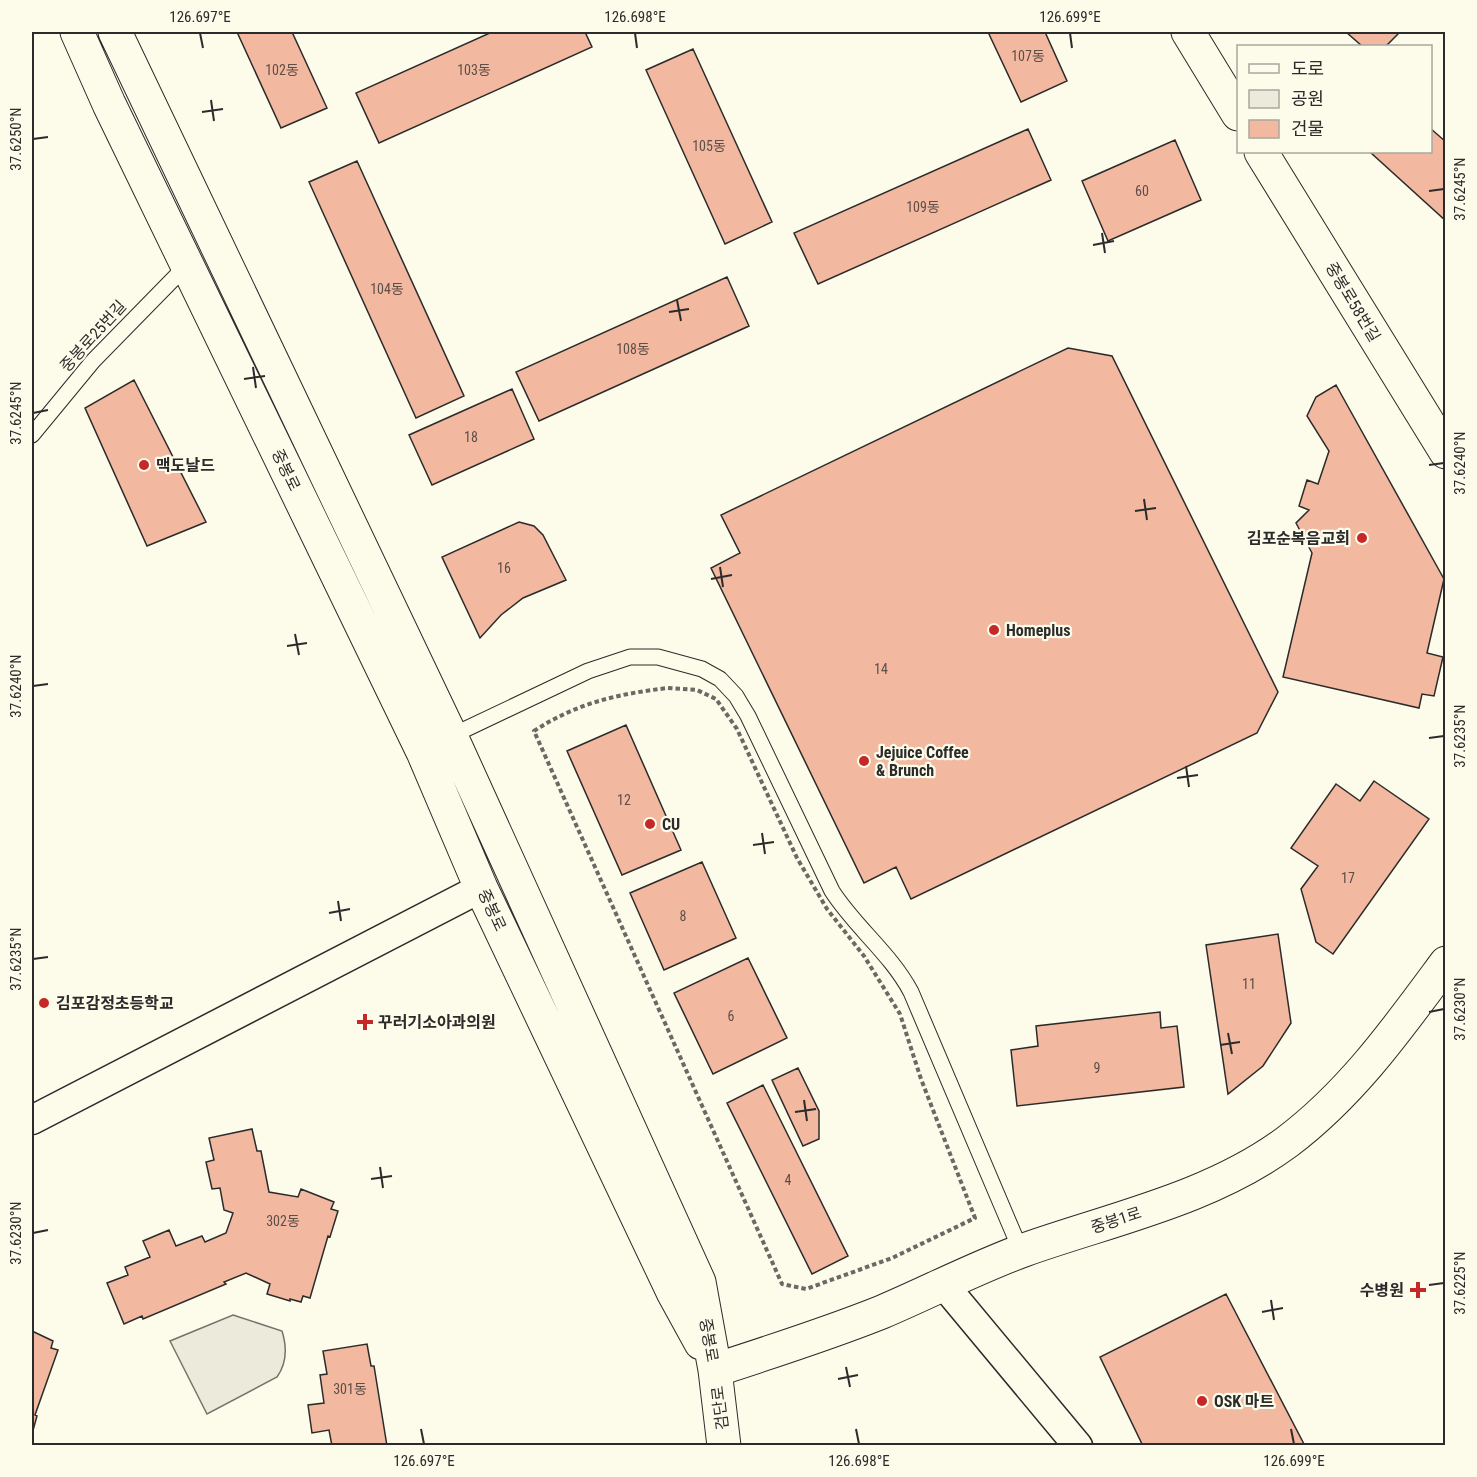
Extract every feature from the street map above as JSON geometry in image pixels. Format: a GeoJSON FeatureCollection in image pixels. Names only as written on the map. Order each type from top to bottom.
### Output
{"type":"FeatureCollection","features":[{"type":"Feature","properties":{"kind":"street","name":"중봉로"},"geometry":{"type":"LineString","coordinates":[[76,32],[423,752],[481,888],[673,1292],[715,1370]]}},
{"type":"Feature","properties":{"kind":"street","name":"중봉로"},"geometry":{"type":"LineString","coordinates":[[115,32],[451,736],[699,1282],[715,1370]]}},
{"type":"Feature","properties":{"kind":"street"},"geometry":{"type":"LineString","coordinates":[[1196,35],[1237,110]]}},
{"type":"Feature","properties":{"kind":"street","name":"중봉로58번길"},"geometry":{"type":"LineString","coordinates":[[1262,153],[1446,452]]}},
{"type":"Feature","properties":{"kind":"street"},"geometry":{"type":"LineString","coordinates":[[32,1120],[481,888]]}},
{"type":"Feature","properties":{"kind":"street","name":"중봉1로"},"geometry":{"type":"LineString","coordinates":[[715,1370],[820,1336],[944,1286],[1021,1251],[1160,1205],[1256,1162],[1287,1142],[1354,1082],[1387,1044],[1446,963]]}},
{"type":"Feature","properties":{"kind":"street"},"geometry":{"type":"LineString","coordinates":[[944,1286],[1078,1446]]}},
{"type":"Feature","properties":{"kind":"street","name":"검단로"},"geometry":{"type":"LineString","coordinates":[[715,1370],[724,1446]]}},
{"type":"Feature","properties":{"kind":"lane","name":"중봉로25번길"},"geometry":{"type":"LineString","coordinates":[[32,435],[93,362],[187,265]]}},
{"type":"Feature","properties":{"kind":"lane"},"geometry":{"type":"LineString","coordinates":[[423,752],[451,736],[588,671],[630,657],[658,657],[681,661],[720,679],[736,696],[748,716],[832,891],[842,907],[904,978],[1021,1251]]}},
{"type":"Feature","properties":{"kind":"path"},"geometry":{"type":"LineString","coordinates":[[668,688],[698,690],[716,699],[737,729],[797,858],[821,899],[864,956],[900,1014],[921,1079],[975,1218],[892,1258],[806,1289],[782,1284],[534,731],[562,713],[627,692],[668,688]]}},
{"type":"Feature","properties":{"kind":"green space"},"geometry":{"type":"Polygon","coordinates":[[[233,1315],[282,1331],[285,1343],[284,1361],[277,1377],[207,1414],[170,1341],[233,1315]]]}},
{"type":"Feature","properties":{"kind":"building"},"geometry":{"type":"Polygon","coordinates":[[[237,32],[292,32],[327,108],[281,128],[237,32]]]}},
{"type":"Feature","properties":{"kind":"building"},"geometry":{"type":"Polygon","coordinates":[[[492,32],[585,32],[592,47],[379,143],[356,93],[492,32]]]}},
{"type":"Feature","properties":{"kind":"building"},"geometry":{"type":"Polygon","coordinates":[[[988,32],[1045,32],[1067,81],[1021,102],[988,32]]]}},
{"type":"Feature","properties":{"kind":"building"},"geometry":{"type":"Polygon","coordinates":[[[1346,32],[1400,32],[1387,45],[1361,45],[1346,32]]]}},
{"type":"Feature","properties":{"kind":"building"},"geometry":{"type":"Polygon","coordinates":[[[693,49],[772,222],[725,244],[646,70],[693,49]]]}},
{"type":"Feature","properties":{"kind":"building"},"geometry":{"type":"Polygon","coordinates":[[[1028,129],[1051,180],[818,284],[794,233],[1028,129]]]}},
{"type":"Feature","properties":{"kind":"building"},"geometry":{"type":"Polygon","coordinates":[[[1432,130],[1446,142],[1446,221],[1371,153],[1432,153],[1432,130]]]}},
{"type":"Feature","properties":{"kind":"building"},"geometry":{"type":"Polygon","coordinates":[[[1175,140],[1201,200],[1108,241],[1082,181],[1175,140]]]}},
{"type":"Feature","properties":{"kind":"building"},"geometry":{"type":"Polygon","coordinates":[[[357,161],[464,396],[416,418],[309,182],[357,161]]]}},
{"type":"Feature","properties":{"kind":"building"},"geometry":{"type":"Polygon","coordinates":[[[727,277],[749,326],[539,421],[516,372],[727,277]]]}},
{"type":"Feature","properties":{"kind":"building","name":"Homeplus"},"geometry":{"type":"Polygon","coordinates":[[[1068,348],[1112,356],[1278,692],[1257,733],[911,899],[896,867],[864,883],[711,568],[740,553],[721,515],[1068,348]]]}},
{"type":"Feature","properties":{"kind":"building","name":"맥도날드"},"geometry":{"type":"Polygon","coordinates":[[[134,380],[206,522],[147,546],[85,408],[134,380]]]}},
{"type":"Feature","properties":{"kind":"building","name":"김포순복음교회"},"geometry":{"type":"Polygon","coordinates":[[[1336,385],[1444,579],[1427,653],[1443,657],[1434,696],[1422,694],[1419,708],[1283,677],[1312,553],[1296,523],[1309,510],[1299,506],[1307,480],[1318,484],[1329,451],[1307,416],[1316,397],[1336,385]]]}},
{"type":"Feature","properties":{"kind":"building"},"geometry":{"type":"Polygon","coordinates":[[[512,389],[534,439],[432,485],[409,435],[512,389]]]}},
{"type":"Feature","properties":{"kind":"building"},"geometry":{"type":"Polygon","coordinates":[[[519,522],[534,526],[543,535],[566,580],[523,598],[501,615],[480,638],[442,557],[519,522]]]}},
{"type":"Feature","properties":{"kind":"building"},"geometry":{"type":"Polygon","coordinates":[[[626,725],[681,850],[622,875],[567,751],[626,725]]]}},
{"type":"Feature","properties":{"kind":"building"},"geometry":{"type":"Polygon","coordinates":[[[1374,781],[1429,819],[1333,954],[1316,942],[1301,889],[1318,866],[1291,848],[1336,784],[1360,801],[1374,781]]]}},
{"type":"Feature","properties":{"kind":"building"},"geometry":{"type":"Polygon","coordinates":[[[702,862],[736,938],[664,970],[630,893],[702,862]]]}},
{"type":"Feature","properties":{"kind":"building"},"geometry":{"type":"Polygon","coordinates":[[[1278,934],[1291,1023],[1263,1066],[1228,1094],[1206,945],[1278,934]]]}},
{"type":"Feature","properties":{"kind":"building"},"geometry":{"type":"Polygon","coordinates":[[[748,958],[787,1038],[713,1074],[674,993],[748,958]]]}},
{"type":"Feature","properties":{"kind":"building"},"geometry":{"type":"Polygon","coordinates":[[[1160,1012],[1161,1028],[1177,1026],[1184,1087],[1017,1106],[1011,1050],[1038,1046],[1036,1026],[1160,1012]]]}},
{"type":"Feature","properties":{"kind":"building"},"geometry":{"type":"Polygon","coordinates":[[[798,1068],[819,1111],[819,1139],[803,1146],[772,1080],[798,1068]]]}},
{"type":"Feature","properties":{"kind":"building"},"geometry":{"type":"Polygon","coordinates":[[[763,1085],[848,1256],[812,1274],[727,1103],[763,1085]]]}},
{"type":"Feature","properties":{"kind":"building"},"geometry":{"type":"Polygon","coordinates":[[[252,1129],[257,1151],[261,1151],[269,1192],[298,1197],[301,1189],[334,1202],[331,1209],[338,1211],[330,1237],[328,1236],[310,1298],[303,1296],[301,1302],[290,1299],[290,1301],[267,1294],[270,1284],[246,1273],[224,1282],[226,1284],[143,1319],[142,1316],[124,1324],[107,1283],[128,1275],[125,1267],[150,1257],[143,1241],[169,1230],[176,1246],[202,1236],[205,1242],[226,1233],[233,1213],[224,1210],[220,1188],[212,1189],[206,1162],[214,1160],[209,1138],[252,1129]]]}},
{"type":"Feature","properties":{"kind":"building","name":"OSK 마트"},"geometry":{"type":"Polygon","coordinates":[[[1226,1294],[1305,1446],[1143,1446],[1100,1357],[1226,1294]]]}},
{"type":"Feature","properties":{"kind":"building"},"geometry":{"type":"Polygon","coordinates":[[[32,1331],[53,1341],[51,1348],[58,1350],[35,1415],[37,1416],[32,1434],[32,1331]]]}},
{"type":"Feature","properties":{"kind":"building"},"geometry":{"type":"Polygon","coordinates":[[[367,1344],[371,1366],[374,1366],[387,1446],[332,1446],[329,1430],[312,1433],[308,1405],[324,1403],[320,1375],[327,1374],[323,1351],[367,1344]]]}},
{"type":"Feature","properties":{"kind":"place","name":"맥도날드"},"geometry":{"type":"Point","coordinates":[144,465]}},
{"type":"Feature","properties":{"kind":"place","name":"김포순복음교회"},"geometry":{"type":"Point","coordinates":[1362,538]}},
{"type":"Feature","properties":{"kind":"place","name":"Homeplus"},"geometry":{"type":"Point","coordinates":[994,630]}},
{"type":"Feature","properties":{"kind":"place","name":"Jejuice Coffee & Brunch"},"geometry":{"type":"Point","coordinates":[864,761]}},
{"type":"Feature","properties":{"kind":"place","name":"CU"},"geometry":{"type":"Point","coordinates":[650,824]}},
{"type":"Feature","properties":{"kind":"place","name":"김포감정초등학교"},"geometry":{"type":"Point","coordinates":[44,1003]}},
{"type":"Feature","properties":{"kind":"place","name":"꾸러기소아과의원"},"geometry":{"type":"Point","coordinates":[365,1022]}},
{"type":"Feature","properties":{"kind":"place","name":"수병원"},"geometry":{"type":"Point","coordinates":[1418,1290]}},
{"type":"Feature","properties":{"kind":"place","name":"OSK 마트"},"geometry":{"type":"Point","coordinates":[1202,1401]}}]}
